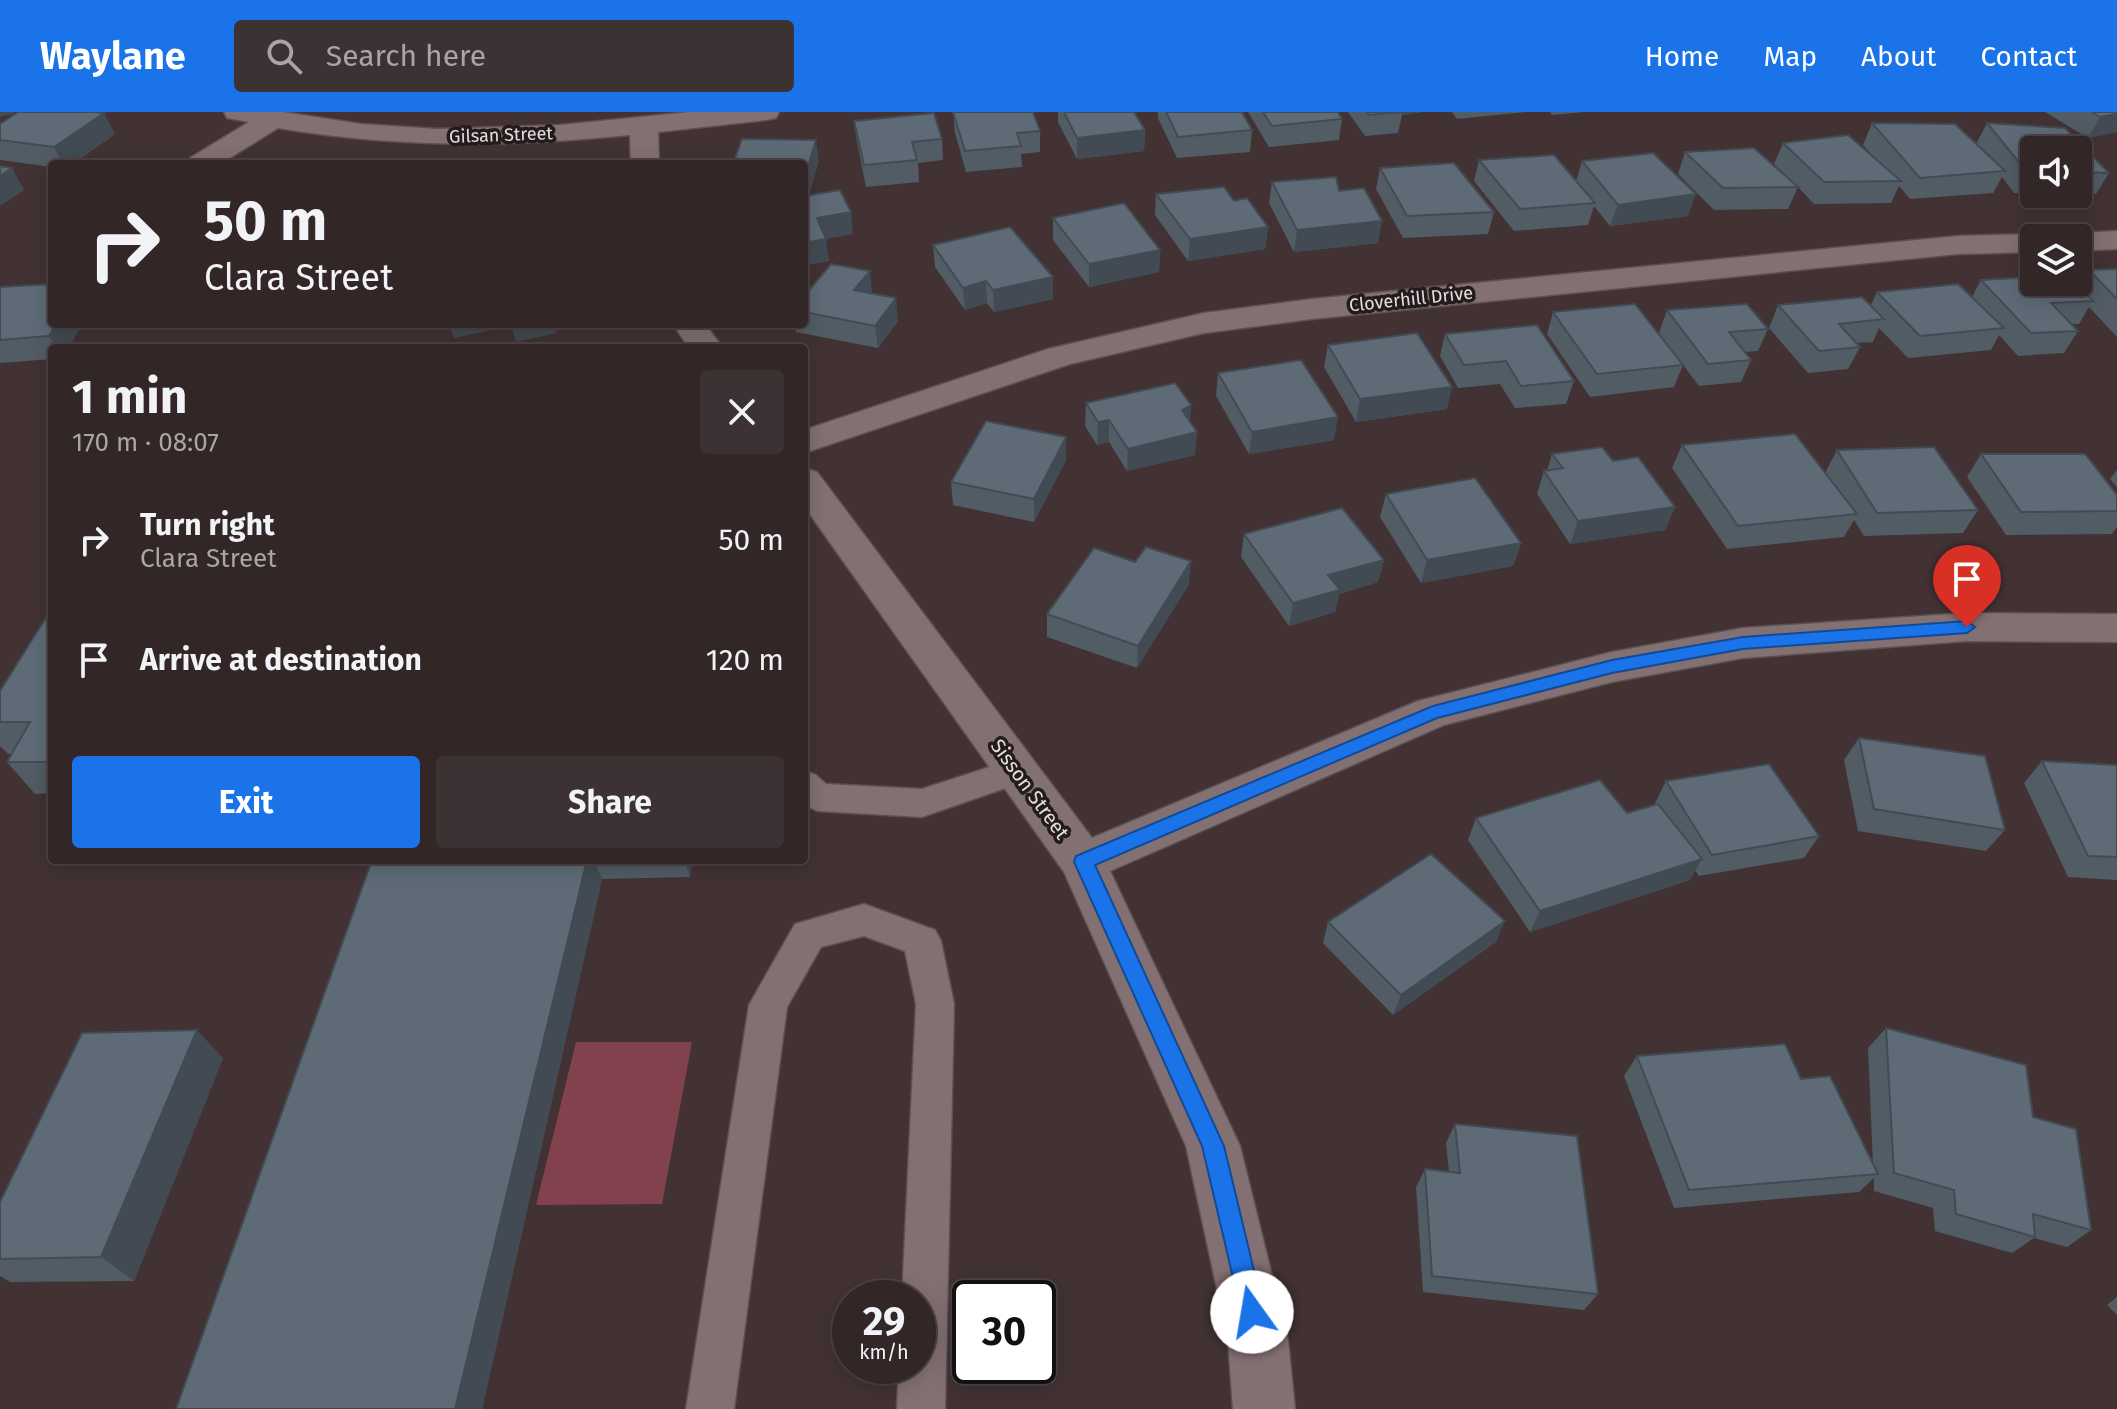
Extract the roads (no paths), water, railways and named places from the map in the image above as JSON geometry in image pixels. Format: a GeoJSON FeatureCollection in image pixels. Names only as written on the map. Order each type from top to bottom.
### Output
{"type":"FeatureCollection","features":[{"type":"Feature","properties":{"kind":"street","name":"Gilsan Street"},"geometry":{"type":"LineString","coordinates":[[237,112],[344,131],[436,137],[531,135],[766,112]]}},
{"type":"Feature","properties":{"kind":"street"},"geometry":{"type":"LineString","coordinates":[[206,160],[273,119]]}},
{"type":"Feature","properties":{"kind":"street"},"geometry":{"type":"LineString","coordinates":[[644,124],[645,160]]}},
{"type":"Feature","properties":{"kind":"street"},"geometry":{"type":"LineString","coordinates":[[2092,241],[2117,240]]}},
{"type":"Feature","properties":{"kind":"street","name":"Cloverhill Drive"},"geometry":{"type":"LineString","coordinates":[[808,441],[1060,356],[1204,323],[1312,309],[1927,248],[2020,244]]}},
{"type":"Feature","properties":{"kind":"street","name":"Sisson Street"},"geometry":{"type":"LineString","coordinates":[[808,485],[1083,862],[1213,1146],[1258,1340],[1264,1409]]}},
{"type":"Feature","properties":{"kind":"street"},"geometry":{"type":"LineString","coordinates":[[1083,862],[1433,712],[1612,667],[1743,643],[1967,627],[2117,628]]}},
{"type":"Feature","properties":{"kind":"lane"},"geometry":{"type":"LineString","coordinates":[[808,788],[818,797],[922,803],[1017,771]]}},
{"type":"Feature","properties":{"kind":"lane"},"geometry":{"type":"LineString","coordinates":[[710,1409],[768,1005],[808,935],[864,920],[922,941],[935,1004],[921,1409]]}}]}
